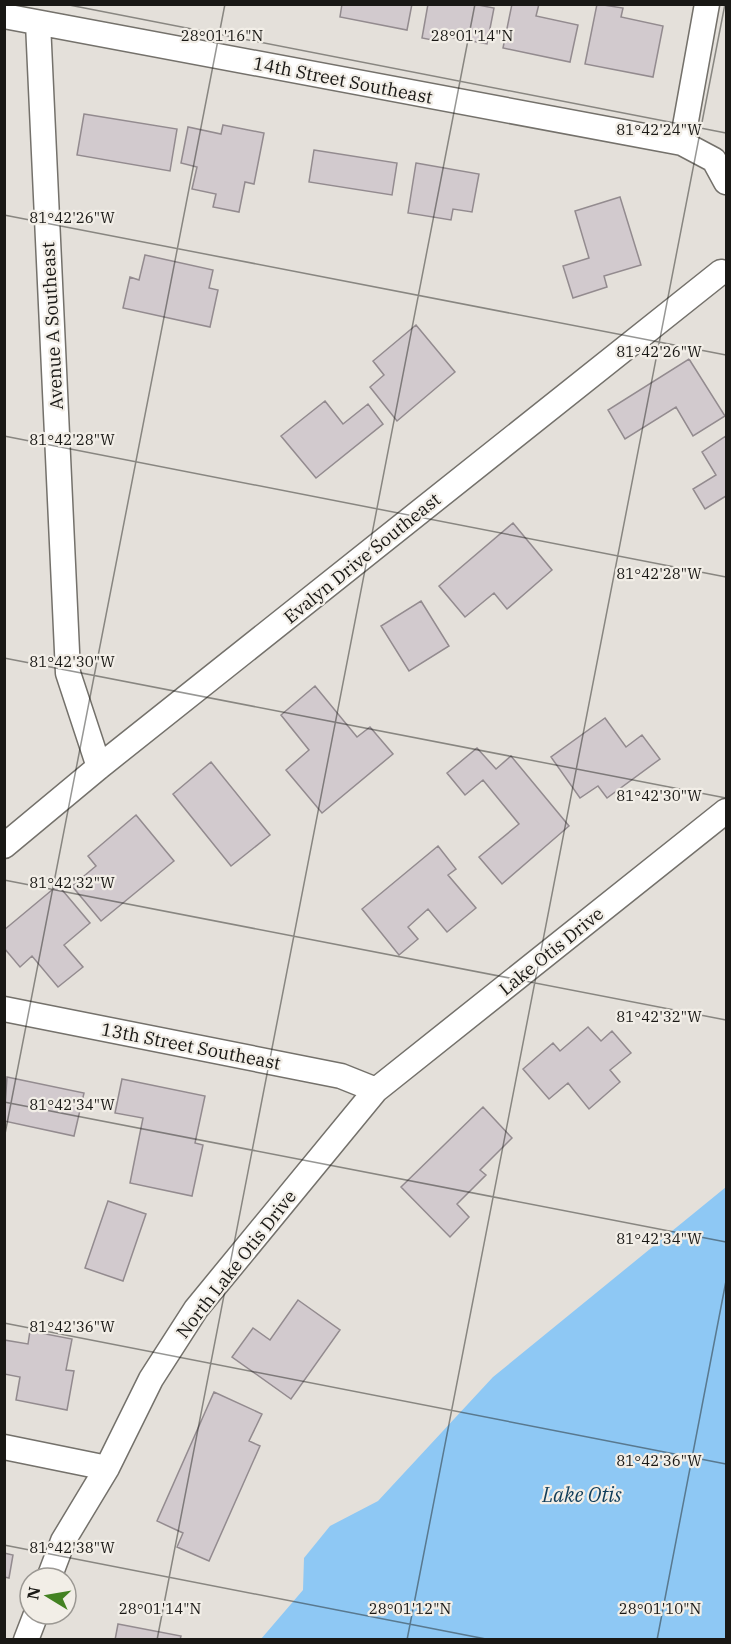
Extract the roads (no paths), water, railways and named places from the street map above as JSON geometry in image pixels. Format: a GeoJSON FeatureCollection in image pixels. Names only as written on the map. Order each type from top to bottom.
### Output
{"type":"FeatureCollection","features":[{"type":"Feature","properties":{"kind":"street"},"geometry":{"type":"LineString","coordinates":[[682,143],[707,4]]}},
{"type":"Feature","properties":{"kind":"street","name":"14th Street Southeast"},"geometry":{"type":"LineString","coordinates":[[4,16],[682,143],[714,160],[726,182]]}},
{"type":"Feature","properties":{"kind":"street","name":"Avenue A Southeast"},"geometry":{"type":"LineString","coordinates":[[38,23],[68,674],[99,767]]}},
{"type":"Feature","properties":{"kind":"street","name":"Evalyn Drive Southeast"},"geometry":{"type":"LineString","coordinates":[[4,846],[99,767],[725,269]]}},
{"type":"Feature","properties":{"kind":"street","name":"Lake Otis Drive"},"geometry":{"type":"LineString","coordinates":[[376,1090],[726,811]]}},
{"type":"Feature","properties":{"kind":"street","name":"13th Street Southeast"},"geometry":{"type":"LineString","coordinates":[[4,1009],[340,1076],[376,1090]]}},
{"type":"Feature","properties":{"kind":"street","name":"North Lake Otis Drive"},"geometry":{"type":"LineString","coordinates":[[54,1566],[63,1541],[106,1468],[151,1379],[196,1309],[376,1090]]}},
{"type":"Feature","properties":{"kind":"street"},"geometry":{"type":"LineString","coordinates":[[4,1447],[106,1468]]}},
{"type":"Feature","properties":{"kind":"water","name":"Lake Otis"},"geometry":{"type":"Polygon","coordinates":[[[726,1187],[726,1639],[261,1639],[303,1590],[304,1558],[330,1526],[378,1501],[493,1377],[726,1187]]]}}]}
